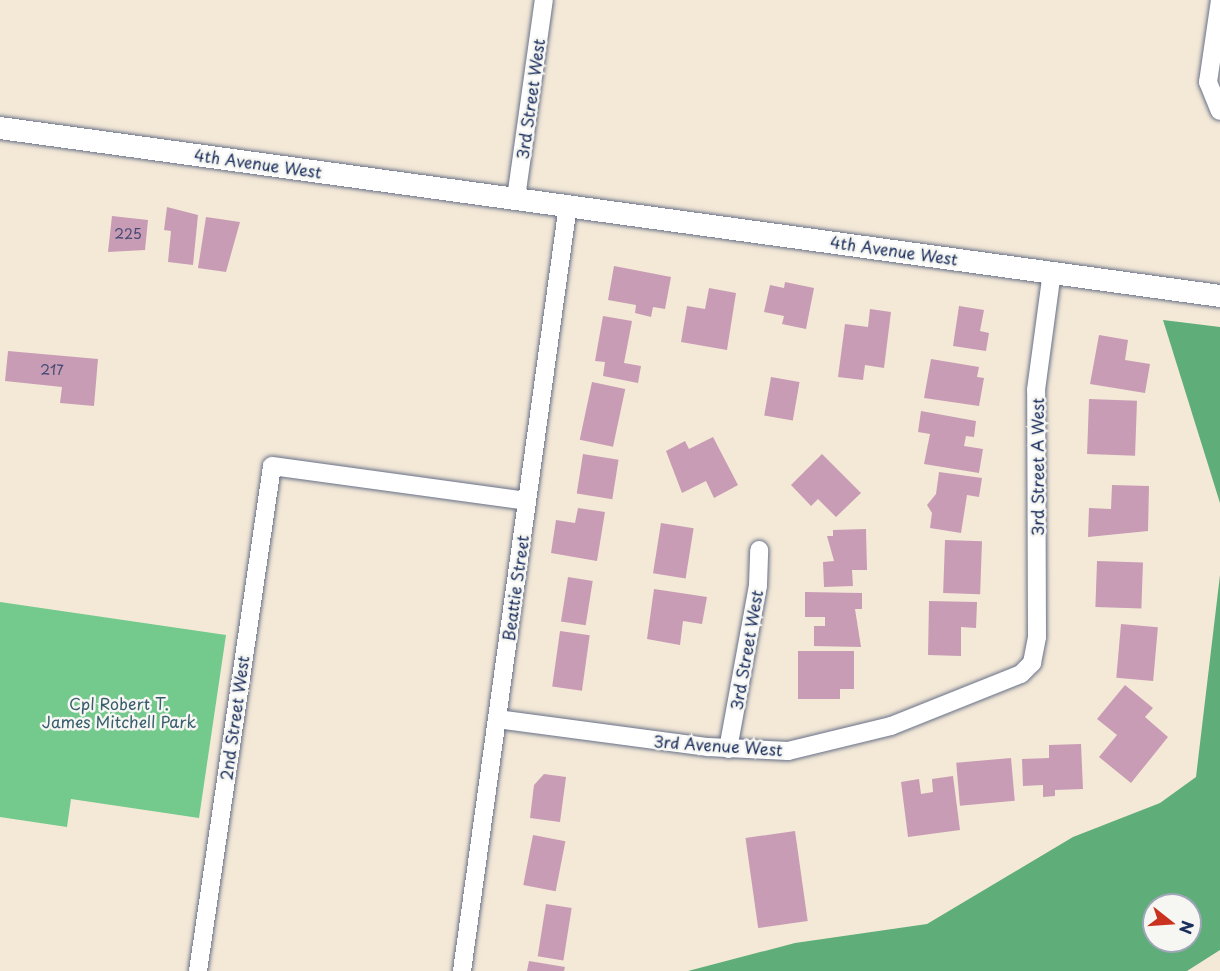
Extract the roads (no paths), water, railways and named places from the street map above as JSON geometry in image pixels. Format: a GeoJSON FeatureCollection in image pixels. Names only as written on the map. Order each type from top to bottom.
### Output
{"type":"FeatureCollection","features":[{"type":"Feature","properties":{"kind":"street","name":"3rd Street West"},"geometry":{"type":"LineString","coordinates":[[516,198],[544,0]]}},
{"type":"Feature","properties":{"kind":"street"},"geometry":{"type":"LineString","coordinates":[[1220,0],[1208,82],[1220,111]]}},
{"type":"Feature","properties":{"kind":"street","name":"4th Avenue West"},"geometry":{"type":"LineString","coordinates":[[0,128],[1220,296]]}},
{"type":"Feature","properties":{"kind":"street","name":"Beattie Street"},"geometry":{"type":"LineString","coordinates":[[462,971],[568,205]]}},
{"type":"Feature","properties":{"kind":"street","name":"3rd Street A West"},"geometry":{"type":"LineString","coordinates":[[1032,663],[1038,625],[1036,390],[1052,272]]}},
{"type":"Feature","properties":{"kind":"street","name":"2nd Street West"},"geometry":{"type":"LineString","coordinates":[[198,971],[272,466],[527,501]]}},
{"type":"Feature","properties":{"kind":"street","name":"3rd Street West"},"geometry":{"type":"LineString","coordinates":[[728,749],[758,585],[759,550]]}},
{"type":"Feature","properties":{"kind":"street","name":"3rd Avenue West"},"geometry":{"type":"LineString","coordinates":[[497,719],[728,749],[788,751],[891,726],[1005,683],[1032,663]]}},
{"type":"Feature","properties":{"kind":"park label","name":"Cpl Robert T. James Mitchell Park"},"geometry":{"type":"Point","coordinates":[119,712]}}]}
